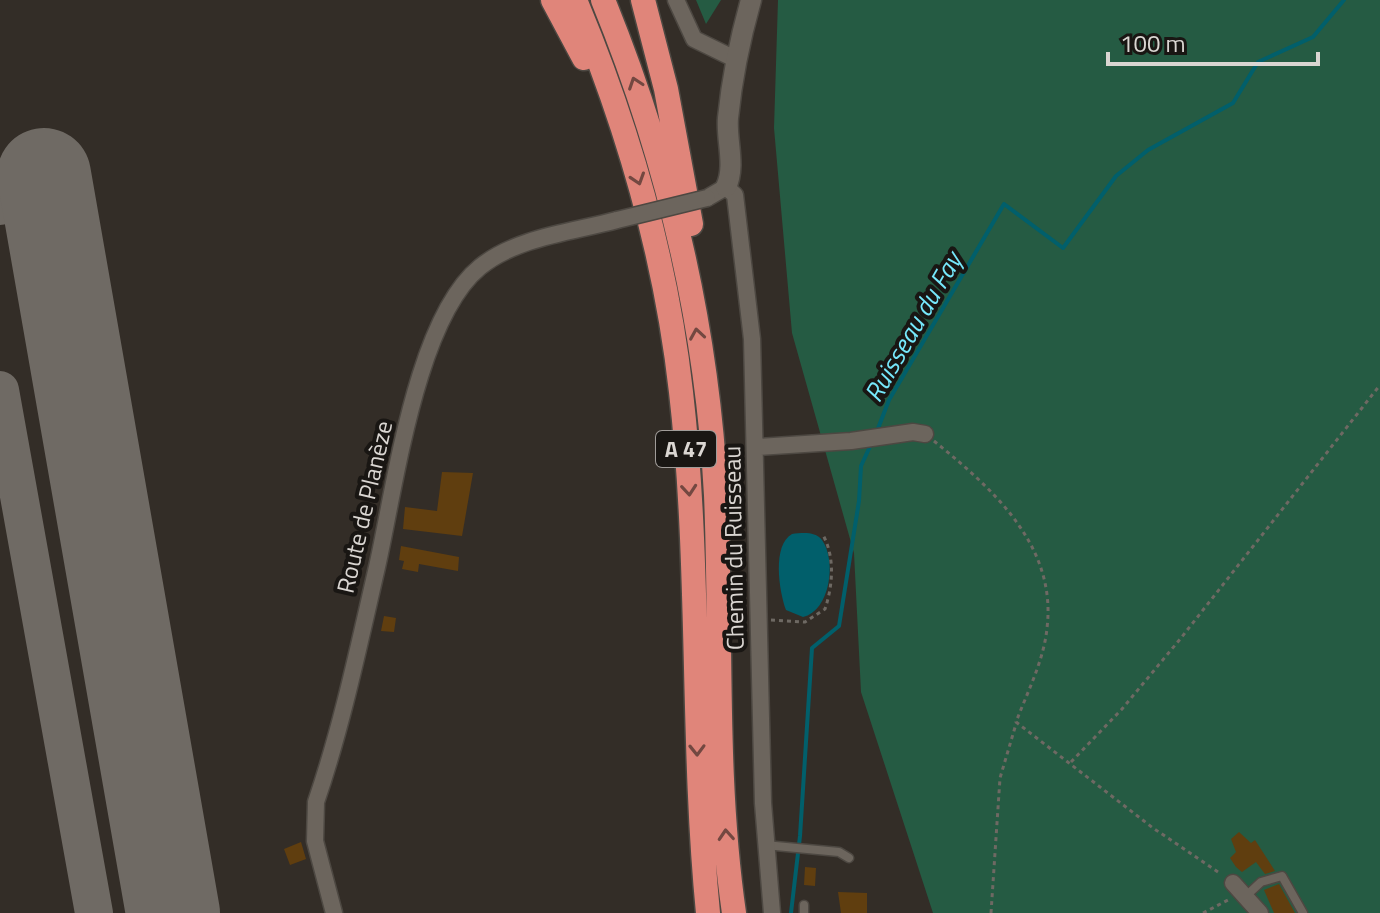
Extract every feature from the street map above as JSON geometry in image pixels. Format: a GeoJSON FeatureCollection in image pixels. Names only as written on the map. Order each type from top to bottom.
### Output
{"type":"FeatureCollection","features":[{"type":"Feature","properties":{"kind":"highway"},"geometry":{"type":"LineString","coordinates":[[553,0],[582,53],[607,116],[628,147]]}},
{"type":"Feature","properties":{"kind":"highway","name":"A 47"},"geometry":{"type":"LineString","coordinates":[[575,0],[644,197],[666,293],[681,390],[691,506],[699,820],[708,913]]}},
{"type":"Feature","properties":{"kind":"highway","name":"A 47"},"geometry":{"type":"LineString","coordinates":[[603,0],[655,146],[691,294],[715,482],[723,786],[734,913]]}},
{"type":"Feature","properties":{"kind":"highway"},"geometry":{"type":"LineString","coordinates":[[643,0],[682,168],[696,256],[691,294]]}},
{"type":"Feature","properties":{"kind":"street"},"geometry":{"type":"LineString","coordinates":[[676,0],[694,39],[735,59]]}},
{"type":"Feature","properties":{"kind":"street"},"geometry":{"type":"LineString","coordinates":[[726,187],[730,171],[728,123],[735,59],[751,0]]}},
{"type":"Feature","properties":{"kind":"street","name":"Route de Planèze"},"geometry":{"type":"LineString","coordinates":[[334,913],[315,841],[316,802],[373,583],[409,419],[432,345],[466,281],[494,257],[525,244],[707,198],[726,187]]}},
{"type":"Feature","properties":{"kind":"street","name":"Chemin du Ruisseau"},"geometry":{"type":"LineString","coordinates":[[726,187],[737,203],[743,240],[757,447],[764,845],[772,913]]}},
{"type":"Feature","properties":{"kind":"street"},"geometry":{"type":"LineString","coordinates":[[757,447],[874,439],[913,432],[925,434]]}},
{"type":"Feature","properties":{"kind":"street"},"geometry":{"type":"LineString","coordinates":[[1240,890],[1260,913]]}},
{"type":"Feature","properties":{"kind":"lane"},"geometry":{"type":"LineString","coordinates":[[764,845],[844,853],[849,858]]}},
{"type":"Feature","properties":{"kind":"lane"},"geometry":{"type":"LineString","coordinates":[[1240,890],[1282,876],[1303,913]]}},
{"type":"Feature","properties":{"kind":"path"},"geometry":{"type":"LineString","coordinates":[[1071,764],[1181,638],[1380,385]]}},
{"type":"Feature","properties":{"kind":"path"},"geometry":{"type":"LineString","coordinates":[[925,434],[968,468],[1004,506],[1034,546],[1048,583],[1047,630],[1000,778],[991,913]]}},
{"type":"Feature","properties":{"kind":"path"},"geometry":{"type":"LineString","coordinates":[[759,620],[805,622],[825,609],[832,570],[823,535]]}},
{"type":"Feature","properties":{"kind":"path"},"geometry":{"type":"LineString","coordinates":[[1016,722],[1153,828],[1240,890],[1203,913]]}},
{"type":"Feature","properties":{"kind":"green space"},"geometry":{"type":"Polygon","coordinates":[[[696,0],[721,0],[706,24],[696,0]]]}},
{"type":"Feature","properties":{"kind":"green space"},"geometry":{"type":"Polygon","coordinates":[[[778,0],[1380,0],[1380,913],[933,913],[861,692],[854,553],[792,333],[774,128],[778,0]]]}},
{"type":"Feature","properties":{"kind":"water"},"geometry":{"type":"Polygon","coordinates":[[[808,533],[819,537],[827,549],[829,560],[825,596],[812,613],[803,617],[786,610],[781,592],[779,558],[786,540],[792,534],[808,533]]]}},
{"type":"Feature","properties":{"kind":"building"},"geometry":{"type":"Polygon","coordinates":[[[442,472],[473,473],[462,536],[403,529],[405,507],[437,511],[442,472]]]}},
{"type":"Feature","properties":{"kind":"building"},"geometry":{"type":"Polygon","coordinates":[[[401,546],[459,557],[458,571],[419,564],[418,572],[402,569],[404,561],[399,560],[401,546]]]}},
{"type":"Feature","properties":{"kind":"building"},"geometry":{"type":"Polygon","coordinates":[[[384,616],[396,618],[394,632],[381,631],[384,616]]]}},
{"type":"Feature","properties":{"kind":"building"},"geometry":{"type":"Polygon","coordinates":[[[1239,832],[1251,843],[1255,840],[1275,871],[1265,874],[1256,862],[1242,872],[1236,867],[1230,858],[1236,852],[1231,839],[1239,832]]]}},
{"type":"Feature","properties":{"kind":"building"},"geometry":{"type":"Polygon","coordinates":[[[301,842],[306,859],[290,865],[284,849],[301,842]]]}},
{"type":"Feature","properties":{"kind":"building"},"geometry":{"type":"Polygon","coordinates":[[[805,867],[816,868],[815,886],[804,885],[805,867]]]}},
{"type":"Feature","properties":{"kind":"building"},"geometry":{"type":"Polygon","coordinates":[[[1279,884],[1295,913],[1274,913],[1264,890],[1279,884]]]}},
{"type":"Feature","properties":{"kind":"building"},"geometry":{"type":"Polygon","coordinates":[[[838,892],[867,893],[867,913],[841,913],[838,892]]]}},
{"type":"Feature","properties":{"kind":"waterway","name":"Ruisseau du Fay"},"geometry":{"type":"LineString","coordinates":[[877,431],[889,400],[1004,204],[1063,248],[1116,176],[1148,150],[1233,103],[1258,62],[1313,37],[1344,0]]}},
{"type":"Feature","properties":{"kind":"waterway","name":"Ruisseau du Fay"},"geometry":{"type":"LineString","coordinates":[[791,913],[800,836],[812,648],[839,626],[859,501],[861,466],[872,442]]}},
{"type":"Feature","properties":{"kind":"taxiway"},"geometry":{"type":"LineString","coordinates":[[0,206],[44,175]]}},
{"type":"Feature","properties":{"kind":"taxiway"},"geometry":{"type":"LineString","coordinates":[[0,390],[94,913]]}},
{"type":"Feature","properties":{"kind":"runway"},"geometry":{"type":"LineString","coordinates":[[44,175],[173,913]]}}]}
